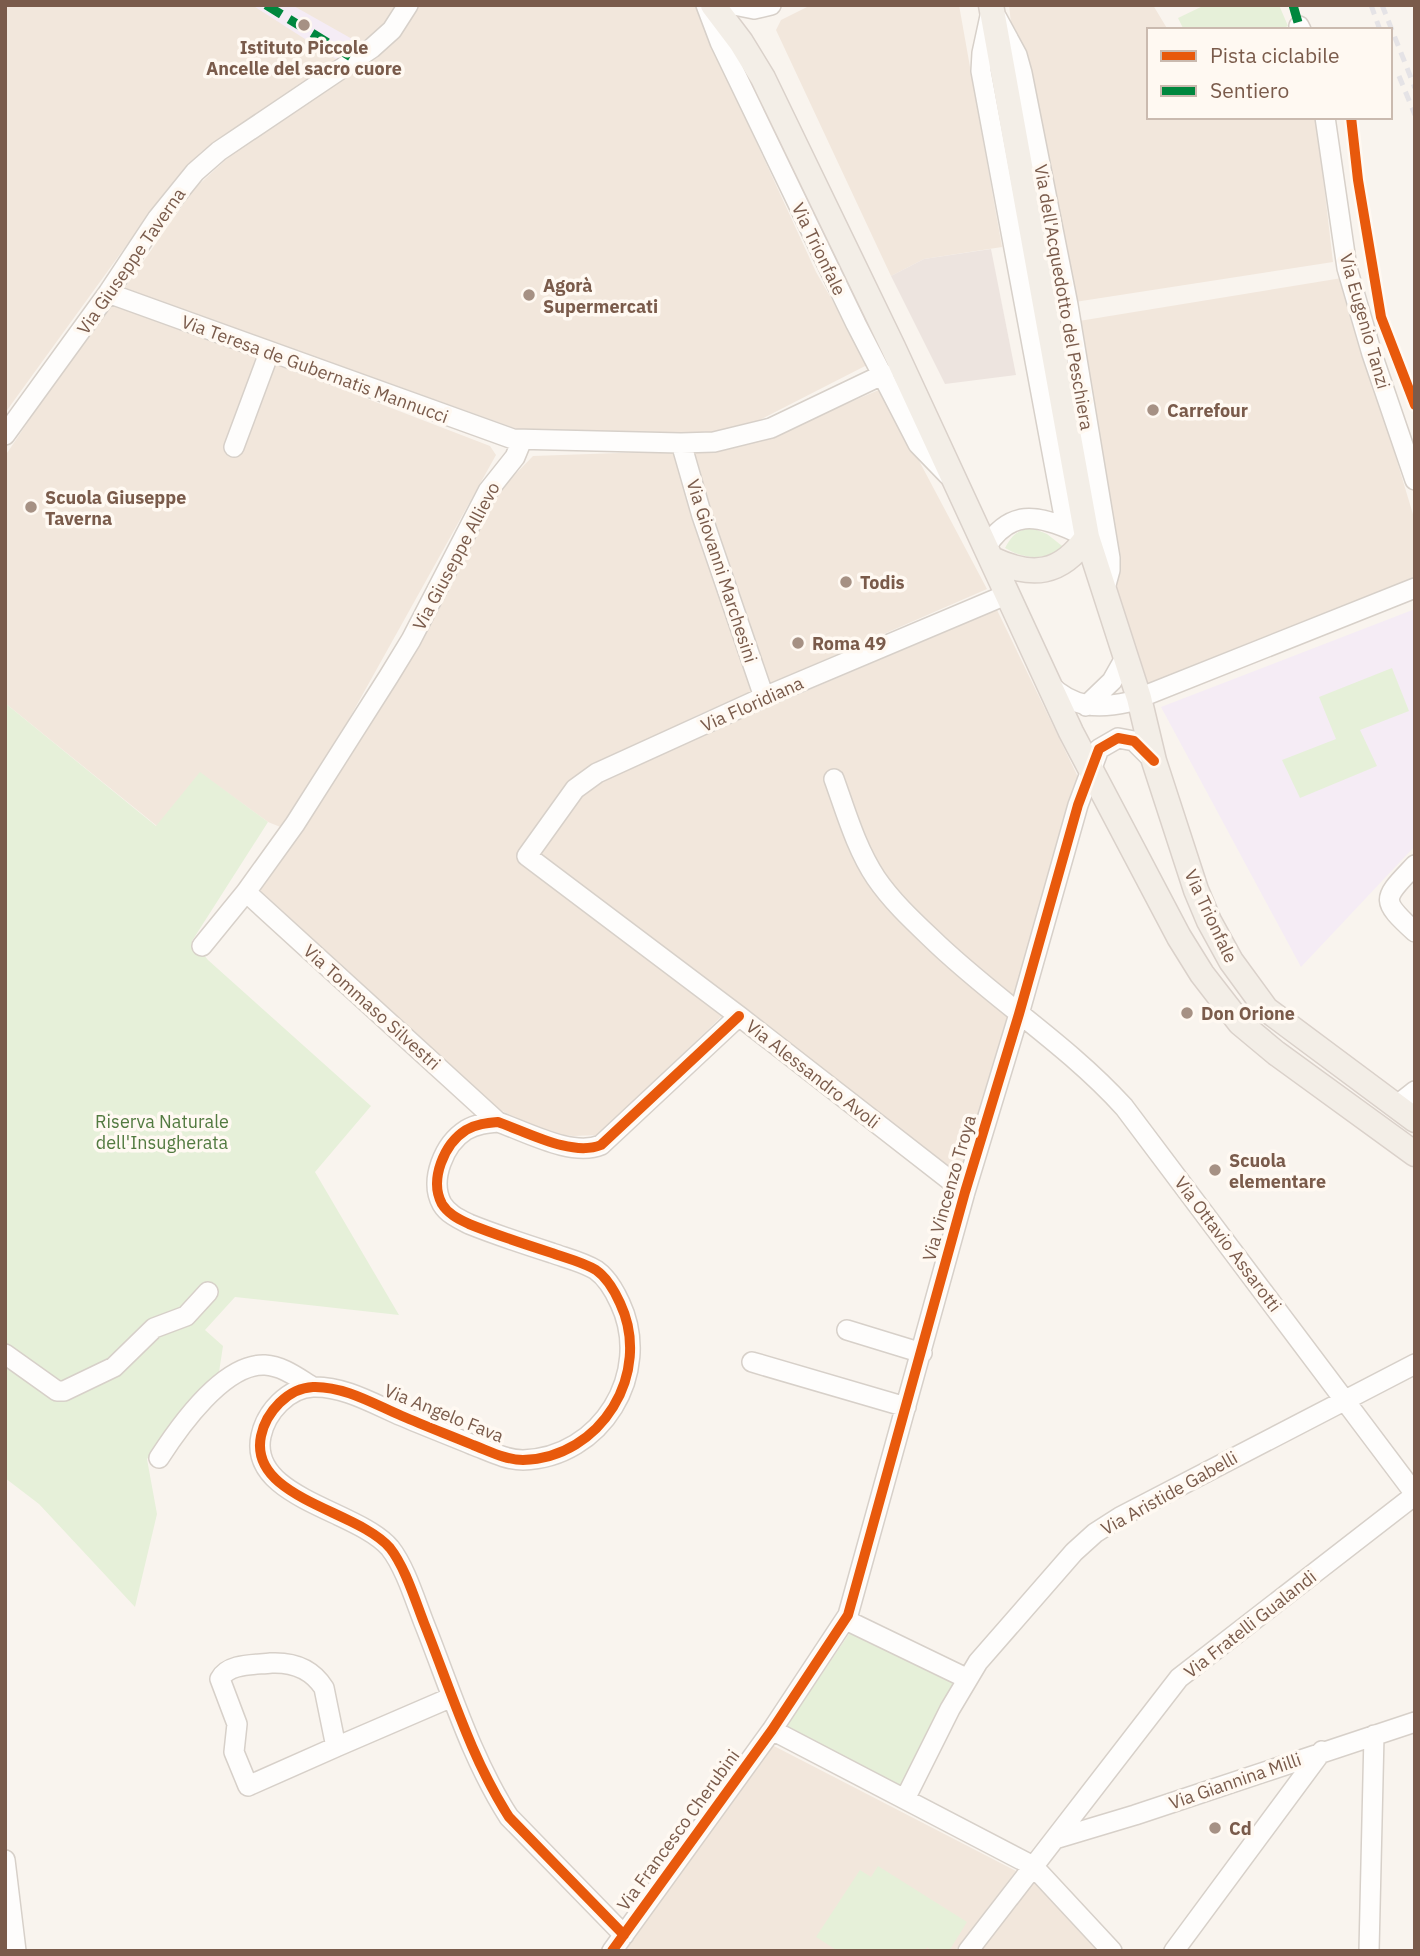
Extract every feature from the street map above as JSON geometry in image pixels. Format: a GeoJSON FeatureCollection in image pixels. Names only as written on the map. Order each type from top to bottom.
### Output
{"type":"FeatureCollection","features":[{"type":"Feature","properties":{"kind":"main road","name":"Via Trionfale"},"geometry":{"type":"LineString","coordinates":[[713,5],[762,78],[893,347],[1048,684],[1179,937],[1227,1009],[1261,1041],[1415,1154]]}},
{"type":"Feature","properties":{"kind":"main road","name":"Via dell'Acquedotto del Peschiera"},"geometry":{"type":"LineString","coordinates":[[991,7],[1076,532],[1104,592],[1139,698],[1154,761]]}},
{"type":"Feature","properties":{"kind":"main road"},"geometry":{"type":"LineString","coordinates":[[989,553],[1018,569],[1047,570],[1065,563],[1074,555],[1076,532]]}},
{"type":"Feature","properties":{"kind":"main road","name":"Via Trionfale"},"geometry":{"type":"LineString","coordinates":[[1154,761],[1202,904],[1218,939],[1246,985],[1276,1018],[1409,1106]]}},
{"type":"Feature","properties":{"kind":"street","name":"Via Giuseppe Taverna"},"geometry":{"type":"LineString","coordinates":[[5,435],[108,293],[157,219],[200,167],[219,151],[372,48],[397,25],[408,5]]}},
{"type":"Feature","properties":{"kind":"street","name":"Via Trionfale"},"geometry":{"type":"LineString","coordinates":[[706,5],[720,42],[801,212],[918,444],[953,480]]}},
{"type":"Feature","properties":{"kind":"street"},"geometry":{"type":"LineString","coordinates":[[734,5],[754,9],[771,5]]}},
{"type":"Feature","properties":{"kind":"street","name":"Via dell'Acquedotto del Peschiera"},"geometry":{"type":"LineString","coordinates":[[991,7],[1020,64],[1068,305],[1110,558],[1111,570],[1104,592]]}},
{"type":"Feature","properties":{"kind":"street","name":"Via Eugenio Tanzi"},"geometry":{"type":"LineString","coordinates":[[1325,119],[1347,268],[1372,354],[1415,480]]}},
{"type":"Feature","properties":{"kind":"street","name":"Via Teresa de Gubernatis Mannucci"},"geometry":{"type":"LineString","coordinates":[[108,293],[495,434],[523,440]]}},
{"type":"Feature","properties":{"kind":"street"},"geometry":{"type":"LineString","coordinates":[[234,447],[270,353]]}},
{"type":"Feature","properties":{"kind":"street"},"geometry":{"type":"LineString","coordinates":[[523,440],[681,443],[725,440],[771,428],[884,374]]}},
{"type":"Feature","properties":{"kind":"street","name":"Via Giuseppe Allievo"},"geometry":{"type":"LineString","coordinates":[[202,946],[246,892],[295,824],[411,640],[488,491],[515,457],[523,440]]}},
{"type":"Feature","properties":{"kind":"street","name":"Via Giovanni Marchesini"},"geometry":{"type":"LineString","coordinates":[[681,443],[702,516],[764,697]]}},
{"type":"Feature","properties":{"kind":"street"},"geometry":{"type":"LineString","coordinates":[[989,553],[999,530],[1023,518],[1040,519],[1076,532]]}},
{"type":"Feature","properties":{"kind":"street"},"geometry":{"type":"LineString","coordinates":[[1048,684],[1063,697],[1086,706],[1114,705],[1139,698],[1415,588]]}},
{"type":"Feature","properties":{"kind":"street","name":"Via Floridiana"},"geometry":{"type":"LineString","coordinates":[[527,856],[575,789],[590,777],[764,697],[1008,594]]}},
{"type":"Feature","properties":{"kind":"street"},"geometry":{"type":"LineString","coordinates":[[1086,706],[1112,681],[1125,658]]}},
{"type":"Feature","properties":{"kind":"street"},"geometry":{"type":"LineString","coordinates":[[1091,766],[1098,749],[1118,738],[1135,741],[1154,761]]}},
{"type":"Feature","properties":{"kind":"street","name":"Via Vincenzo Troya"},"geometry":{"type":"LineString","coordinates":[[846,1620],[965,1192],[1091,766]]}},
{"type":"Feature","properties":{"kind":"street","name":"Via Ottavio Assarotti"},"geometry":{"type":"LineString","coordinates":[[834,779],[859,845],[880,884],[954,961],[1096,1078],[1124,1107],[1415,1495]]}},
{"type":"Feature","properties":{"kind":"street","name":"Via Alessandro Avoli"},"geometry":{"type":"LineString","coordinates":[[527,856],[965,1192]]}},
{"type":"Feature","properties":{"kind":"street"},"geometry":{"type":"LineString","coordinates":[[1415,865],[1390,891],[1389,900],[1391,910],[1415,932]]}},
{"type":"Feature","properties":{"kind":"street","name":"Via Tommaso Silvestri"},"geometry":{"type":"LineString","coordinates":[[246,892],[498,1122]]}},
{"type":"Feature","properties":{"kind":"street"},"geometry":{"type":"LineString","coordinates":[[498,1122],[571,1148],[591,1149],[601,1145],[739,1016]]}},
{"type":"Feature","properties":{"kind":"street","name":"Via Angelo Fava"},"geometry":{"type":"LineString","coordinates":[[313,1387],[342,1391],[518,1460],[537,1459],[572,1447],[593,1432],[612,1410],[625,1382],[631,1348],[622,1306],[605,1280],[596,1270],[580,1263],[469,1224],[452,1215],[443,1204],[438,1182],[440,1169],[450,1145],[469,1128],[498,1122]]}},
{"type":"Feature","properties":{"kind":"street"},"geometry":{"type":"LineString","coordinates":[[5,1354],[57,1391],[64,1391],[114,1367],[154,1328],[186,1316],[208,1292]]}},
{"type":"Feature","properties":{"kind":"street"},"geometry":{"type":"LineString","coordinates":[[847,1331],[922,1353]]}},
{"type":"Feature","properties":{"kind":"street"},"geometry":{"type":"LineString","coordinates":[[752,1362],[906,1407]]}},
{"type":"Feature","properties":{"kind":"street","name":"Via Aristide Gabelli"},"geometry":{"type":"LineString","coordinates":[[905,1799],[967,1678],[991,1645],[1048,1580],[1095,1533],[1120,1517],[1415,1364]]}},
{"type":"Feature","properties":{"kind":"street"},"geometry":{"type":"LineString","coordinates":[[159,1458],[214,1389],[234,1373],[252,1366],[284,1368],[313,1387]]}},
{"type":"Feature","properties":{"kind":"street"},"geometry":{"type":"LineString","coordinates":[[313,1387],[294,1392],[270,1414],[261,1436],[263,1464],[274,1479],[285,1487],[372,1533],[389,1548],[411,1591],[452,1697],[498,1800],[509,1817],[618,1943]]}},
{"type":"Feature","properties":{"kind":"street","name":"Via Fratelli Gualandi"},"geometry":{"type":"LineString","coordinates":[[968,1951],[1179,1678],[1415,1495]]}},
{"type":"Feature","properties":{"kind":"street"},"geometry":{"type":"LineString","coordinates":[[846,1620],[967,1678]]}},
{"type":"Feature","properties":{"kind":"street","name":"Via Francesco Cherubini"},"geometry":{"type":"LineString","coordinates":[[618,1943],[772,1730],[846,1620]]}},
{"type":"Feature","properties":{"kind":"street"},"geometry":{"type":"LineString","coordinates":[[336,1746],[324,1688],[306,1669],[271,1663],[233,1668],[221,1675],[220,1684],[237,1724],[235,1757],[248,1786],[452,1697]]}},
{"type":"Feature","properties":{"kind":"street","name":"Via Giannina Milli"},"geometry":{"type":"LineString","coordinates":[[1055,1839],[1182,1800],[1415,1722]]}},
{"type":"Feature","properties":{"kind":"street"},"geometry":{"type":"LineString","coordinates":[[772,1730],[1033,1866],[1112,1951]]}},
{"type":"Feature","properties":{"kind":"street"},"geometry":{"type":"LineString","coordinates":[[1369,1951],[1374,1735]]}},
{"type":"Feature","properties":{"kind":"street"},"geometry":{"type":"LineString","coordinates":[[1174,1951],[1322,1751]]}},
{"type":"Feature","properties":{"kind":"street"},"geometry":{"type":"LineString","coordinates":[[5,1860],[16,1951]]}},
{"type":"Feature","properties":{"kind":"shaded area"},"geometry":{"type":"Polygon","coordinates":[[[5,5],[399,5],[386,26],[330,68],[201,152],[165,192],[5,413],[5,5]]]}},
{"type":"Feature","properties":{"kind":"shaded area","name":"Istituto Piccole Ancelle del sacro cuore"},"geometry":{"type":"Polygon","coordinates":[[[252,5],[292,5],[361,44],[347,66],[252,5]]]}},
{"type":"Feature","properties":{"kind":"shaded area"},"geometry":{"type":"Polygon","coordinates":[[[419,5],[694,5],[703,15],[724,72],[816,272],[869,364],[748,426],[705,433],[523,431],[124,289],[194,189],[244,143],[385,48],[405,29],[419,5]]]}},
{"type":"Feature","properties":{"kind":"shaded area"},"geometry":{"type":"Polygon","coordinates":[[[811,5],[959,5],[1002,247],[924,259],[891,276],[776,30],[781,20],[811,5]]]}},
{"type":"Feature","properties":{"kind":"shaded area"},"geometry":{"type":"Polygon","coordinates":[[[1009,5],[1153,5],[1167,28],[1147,28],[1147,119],[1316,119],[1333,262],[1062,304],[1020,105],[1009,5]]]}},
{"type":"Feature","properties":{"kind":"shaded area"},"geometry":{"type":"Polygon","coordinates":[[[991,249],[1016,375],[945,384],[891,276],[924,259],[991,249]]]}},
{"type":"Feature","properties":{"kind":"shaded area"},"geometry":{"type":"Polygon","coordinates":[[[1342,278],[1415,521],[1415,579],[1146,685],[1112,590],[1119,575],[1079,321],[1342,278]]]}},
{"type":"Feature","properties":{"kind":"shaded area"},"geometry":{"type":"Polygon","coordinates":[[[110,300],[490,446],[496,455],[320,771],[283,828],[268,822],[200,773],[157,826],[5,703],[5,456],[110,300]]]}},
{"type":"Feature","properties":{"kind":"shaded area"},"geometry":{"type":"Polygon","coordinates":[[[881,389],[987,589],[698,715],[578,775],[519,858],[723,1015],[599,1135],[573,1136],[545,1132],[494,1107],[259,889],[360,737],[501,489],[533,456],[676,451],[764,439],[881,389]]]}},
{"type":"Feature","properties":{"kind":"shaded area"},"geometry":{"type":"Polygon","coordinates":[[[1415,609],[1415,846],[1301,967],[1161,707],[1415,609]]]}},
{"type":"Feature","properties":{"kind":"shaded area"},"geometry":{"type":"Polygon","coordinates":[[[997,610],[1078,777],[1011,1020],[962,1179],[538,853],[586,785],[997,610]]]}},
{"type":"Feature","properties":{"kind":"shaded area"},"geometry":{"type":"Polygon","coordinates":[[[772,1745],[1016,1871],[955,1951],[622,1951],[772,1745]]]}},
{"type":"Feature","properties":{"kind":"shaded area"},"geometry":{"type":"Polygon","coordinates":[[[1032,1879],[1098,1951],[978,1951],[1032,1879]]]}},
{"type":"Feature","properties":{"kind":"green space"},"geometry":{"type":"Polygon","coordinates":[[[1205,5],[1279,5],[1288,26],[1183,28],[1178,18],[1205,5]]]}},
{"type":"Feature","properties":{"kind":"green space"},"geometry":{"type":"Polygon","coordinates":[[[1032,528],[1047,534],[1066,549],[1050,555],[1028,557],[1005,548],[1015,534],[1032,528]]]}},
{"type":"Feature","properties":{"kind":"green space"},"geometry":{"type":"Polygon","coordinates":[[[1392,668],[1409,711],[1360,730],[1377,766],[1300,798],[1282,760],[1336,739],[1319,697],[1392,668]]]}},
{"type":"Feature","properties":{"kind":"green space","name":"Riserva Naturale dell'Insugherata"},"geometry":{"type":"Polygon","coordinates":[[[5,703],[156,826],[200,772],[268,822],[192,941],[208,960],[371,1106],[315,1172],[399,1315],[235,1297],[205,1330],[223,1346],[219,1372],[147,1459],[157,1514],[135,1607],[39,1504],[5,1478],[5,703]]]}},
{"type":"Feature","properties":{"kind":"green space"},"geometry":{"type":"Polygon","coordinates":[[[851,1631],[957,1685],[902,1789],[784,1730],[851,1631]]]}},
{"type":"Feature","properties":{"kind":"green space"},"geometry":{"type":"Polygon","coordinates":[[[878,1866],[967,1922],[949,1951],[932,1951],[927,1947],[925,1951],[838,1951],[816,1937],[860,1870],[871,1877],[878,1866]]]}},
{"type":"Feature","properties":{"kind":"railway"},"geometry":{"type":"LineString","coordinates":[[1371,5],[1379,28]]}},
{"type":"Feature","properties":{"kind":"railway"},"geometry":{"type":"LineString","coordinates":[[1382,5],[1391,28]]}},
{"type":"Feature","properties":{"kind":"railway"},"geometry":{"type":"LineString","coordinates":[[1392,30],[1415,88]]}},
{"type":"Feature","properties":{"kind":"railway"},"geometry":{"type":"LineString","coordinates":[[1399,76],[1415,115]]}},
{"type":"Feature","properties":{"kind":"marked path"},"geometry":{"type":"LineString","coordinates":[[266,5],[356,60]]}},
{"type":"Feature","properties":{"kind":"marked path"},"geometry":{"type":"LineString","coordinates":[[1293,5],[1299,26]]}},
{"type":"Feature","properties":{"kind":"cycle path"},"geometry":{"type":"LineString","coordinates":[[1351,119],[1358,180],[1381,317],[1415,405]]}},
{"type":"Feature","properties":{"kind":"cycle path"},"geometry":{"type":"LineString","coordinates":[[612,1951],[772,1730],[848,1615],[965,1192],[1078,805],[1099,749],[1118,738],[1134,741],[1154,761]]}},
{"type":"Feature","properties":{"kind":"cycle path"},"geometry":{"type":"LineString","coordinates":[[624,1935],[509,1817],[472,1747],[409,1584],[390,1548],[355,1523],[288,1489],[271,1474],[261,1457],[261,1436],[268,1418],[280,1403],[295,1392],[313,1387],[336,1389],[370,1401],[491,1452],[517,1460],[551,1456],[576,1444],[597,1428],[613,1407],[624,1383],[630,1357],[629,1330],[613,1290],[591,1267],[479,1228],[444,1208],[438,1195],[437,1184],[441,1163],[451,1144],[466,1130],[498,1122],[563,1146],[589,1148],[601,1145],[739,1016]]}},
{"type":"Feature","properties":{"kind":"place","name":"Istituto Piccole Ancelle del sacro cuore"},"geometry":{"type":"Point","coordinates":[304,25]}},
{"type":"Feature","properties":{"kind":"place","name":"Agorà Supermercati"},"geometry":{"type":"Point","coordinates":[529,295]}},
{"type":"Feature","properties":{"kind":"place","name":"Carrefour"},"geometry":{"type":"Point","coordinates":[1153,410]}},
{"type":"Feature","properties":{"kind":"place","name":"Scuola Giuseppe Taverna"},"geometry":{"type":"Point","coordinates":[31,507]}},
{"type":"Feature","properties":{"kind":"place","name":"Todis"},"geometry":{"type":"Point","coordinates":[846,582]}},
{"type":"Feature","properties":{"kind":"place","name":"Roma 49"},"geometry":{"type":"Point","coordinates":[798,643]}},
{"type":"Feature","properties":{"kind":"place","name":"Don Orione"},"geometry":{"type":"Point","coordinates":[1187,1013]}},
{"type":"Feature","properties":{"kind":"place","name":"Scuola elementare"},"geometry":{"type":"Point","coordinates":[1215,1170]}},
{"type":"Feature","properties":{"kind":"place","name":"Cd"},"geometry":{"type":"Point","coordinates":[1215,1828]}}]}
